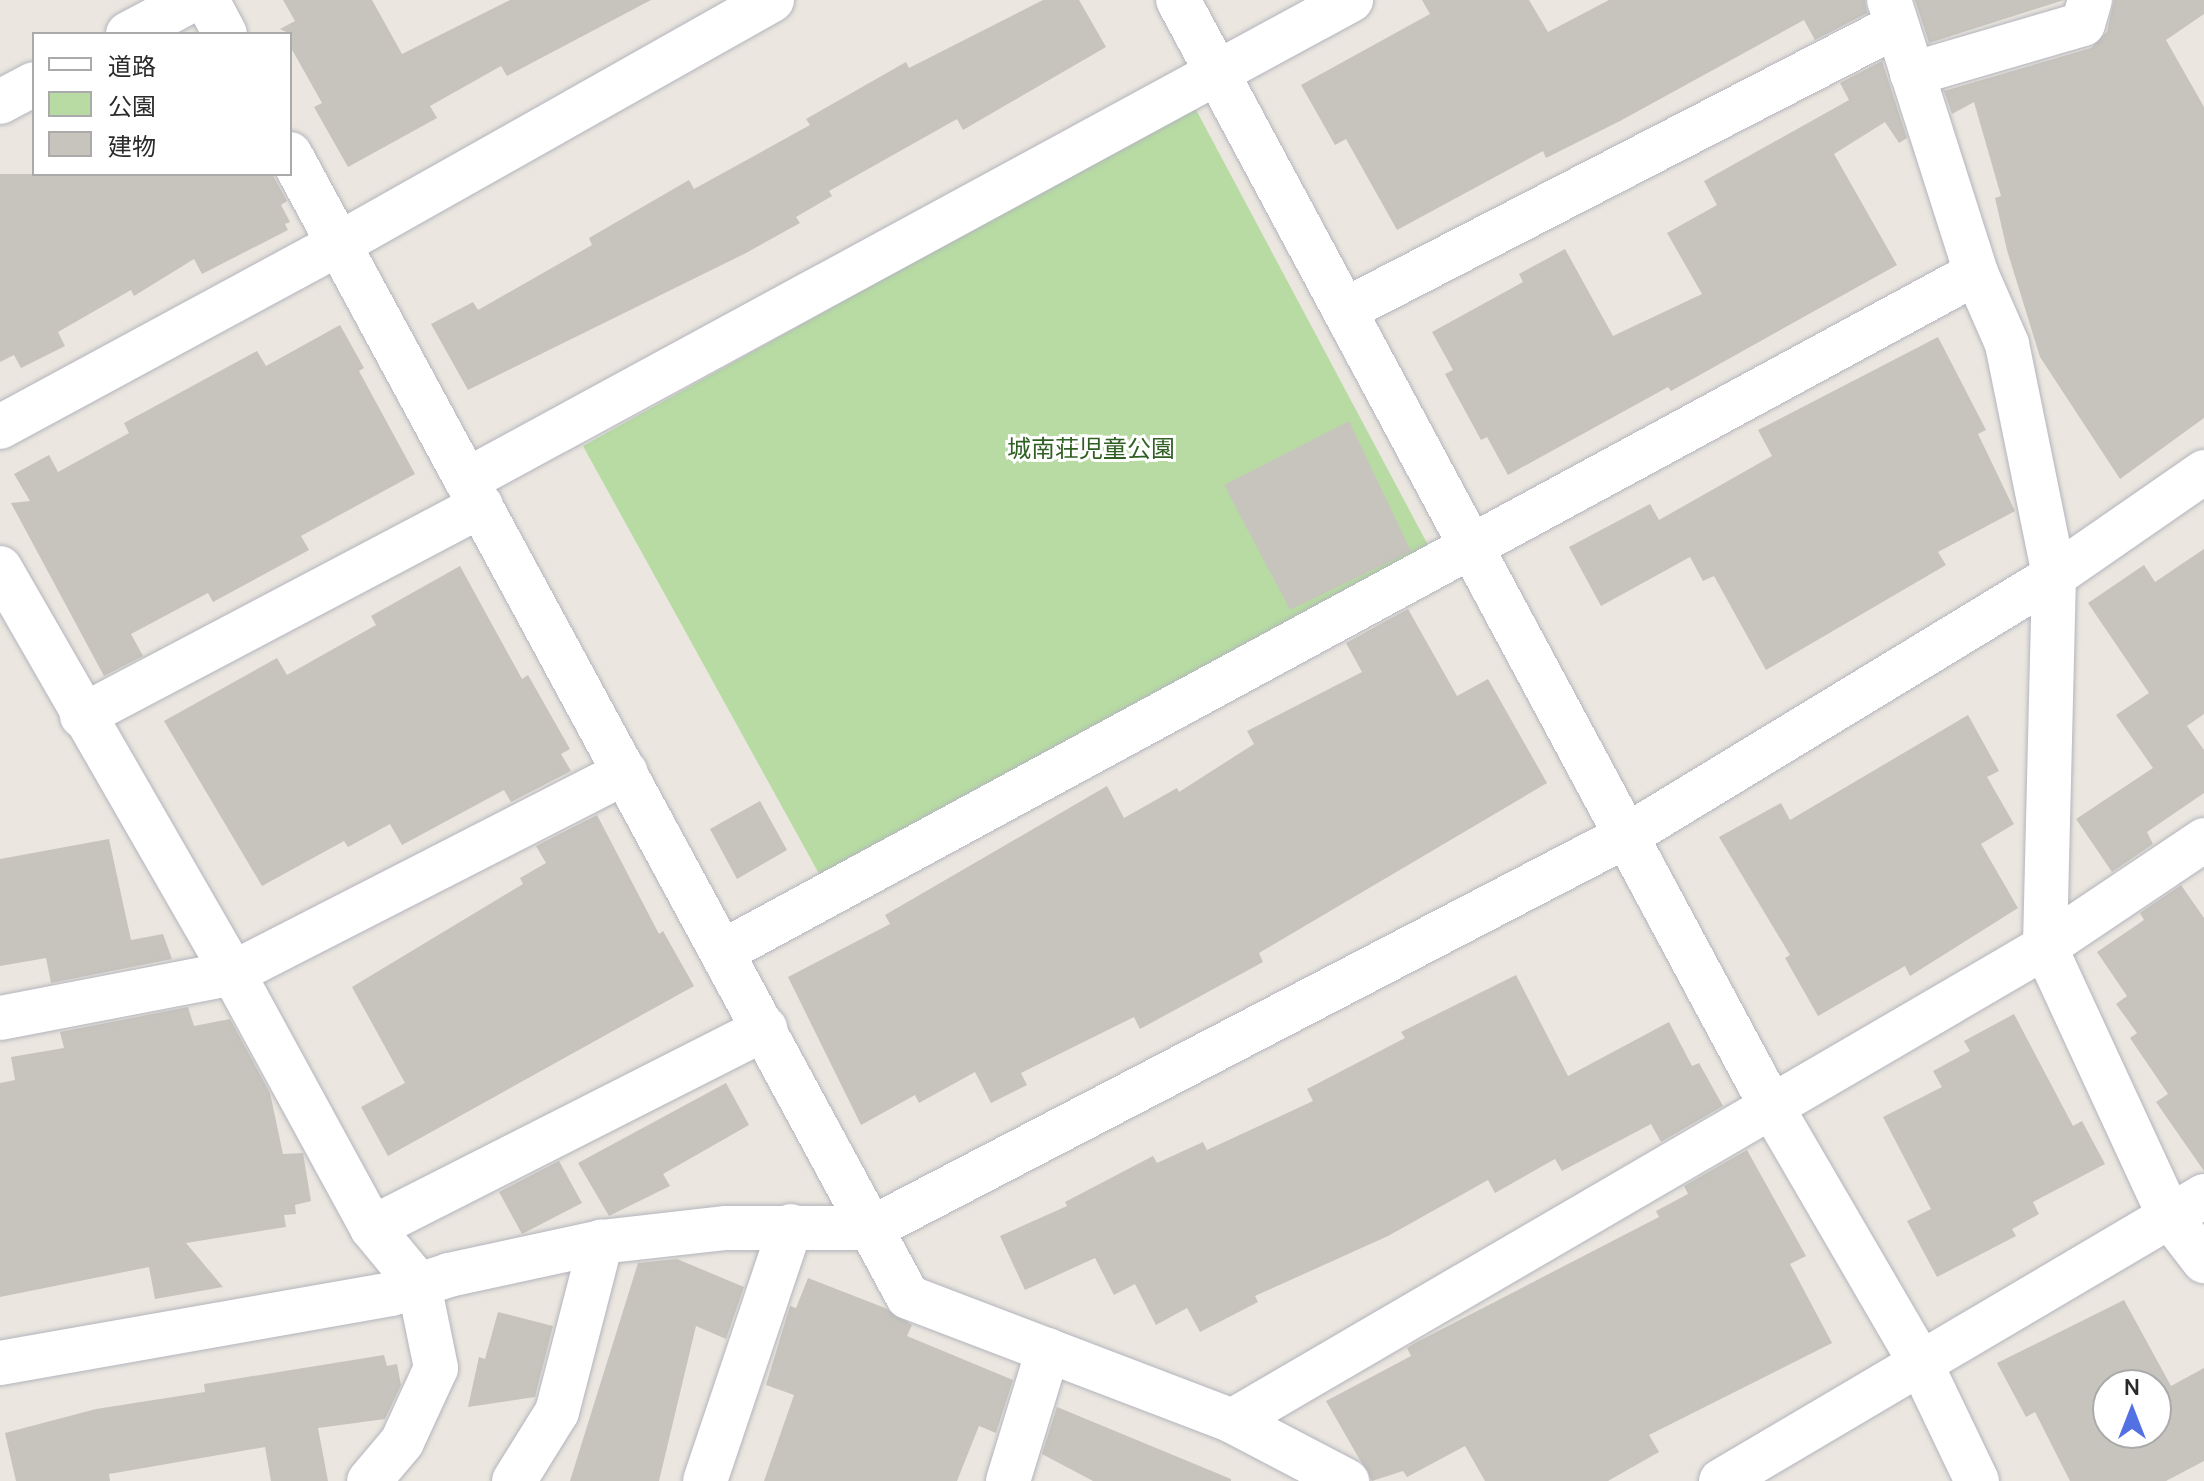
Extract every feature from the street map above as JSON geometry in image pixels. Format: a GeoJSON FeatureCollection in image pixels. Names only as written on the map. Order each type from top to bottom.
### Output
{"type":"FeatureCollection","features":[{"type":"Feature","properties":{"kind":"street"},"geometry":{"type":"LineString","coordinates":[[132,32],[192,0]]}},
{"type":"Feature","properties":{"kind":"street"},"geometry":{"type":"LineString","coordinates":[[207,0],[224,32]]}},
{"type":"Feature","properties":{"kind":"street"},"geometry":{"type":"LineString","coordinates":[[0,427],[339,244],[772,0]]}},
{"type":"Feature","properties":{"kind":"street"},"geometry":{"type":"LineString","coordinates":[[1178,0],[1770,1104],[1920,1362],[1977,1481]]}},
{"type":"Feature","properties":{"kind":"street"},"geometry":{"type":"LineString","coordinates":[[82,716],[1351,0]]}},
{"type":"Feature","properties":{"kind":"street"},"geometry":{"type":"LineString","coordinates":[[1912,74],[2083,24],[2090,0]]}},
{"type":"Feature","properties":{"kind":"street"},"geometry":{"type":"LineString","coordinates":[[1345,310],[1892,13],[1976,273],[2007,344],[2054,576],[2045,947],[2187,1206],[2204,1261]]}},
{"type":"Feature","properties":{"kind":"street"},"geometry":{"type":"LineString","coordinates":[[0,102],[32,85]]}},
{"type":"Feature","properties":{"kind":"street"},"geometry":{"type":"LineString","coordinates":[[292,158],[908,1297],[1232,1421],[1347,1481]]}},
{"type":"Feature","properties":{"kind":"street"},"geometry":{"type":"LineString","coordinates":[[722,952],[1474,548],[1976,273]]}},
{"type":"Feature","properties":{"kind":"street"},"geometry":{"type":"LineString","coordinates":[[0,1363],[419,1285],[601,1242],[791,1226],[872,1228],[1628,835],[2054,576],[2204,472]]}},
{"type":"Feature","properties":{"kind":"street"},"geometry":{"type":"LineString","coordinates":[[0,568],[82,716],[233,973],[372,1228],[419,1285],[436,1368],[402,1442],[369,1481]]}},
{"type":"Feature","properties":{"kind":"street"},"geometry":{"type":"LineString","coordinates":[[0,1018],[233,973],[625,772]]}},
{"type":"Feature","properties":{"kind":"street"},"geometry":{"type":"LineString","coordinates":[[1232,1421],[1770,1104],[2045,947],[2204,840]]}},
{"type":"Feature","properties":{"kind":"street"},"geometry":{"type":"LineString","coordinates":[[372,1228],[765,1029]]}},
{"type":"Feature","properties":{"kind":"street"},"geometry":{"type":"LineString","coordinates":[[1721,1481],[2187,1206]]}},
{"type":"Feature","properties":{"kind":"street"},"geometry":{"type":"LineString","coordinates":[[705,1481],[791,1226]]}},
{"type":"Feature","properties":{"kind":"street"},"geometry":{"type":"LineString","coordinates":[[514,1481],[557,1412],[601,1242]]}},
{"type":"Feature","properties":{"kind":"street"},"geometry":{"type":"LineString","coordinates":[[1008,1481],[1048,1350]]}},
{"type":"Feature","properties":{"kind":"green space","name":"城南荘児童公園"},"geometry":{"type":"Polygon","coordinates":[[[1194,106],[1428,545],[823,881],[583,446],[1194,106]]]}},
{"type":"Feature","properties":{"kind":"building"},"geometry":{"type":"Polygon","coordinates":[[[283,0],[372,0],[402,54],[510,0],[651,0],[507,76],[501,66],[430,106],[437,118],[348,167],[314,107],[322,103],[292,50],[292,32],[280,29],[295,21],[283,0]]]}},
{"type":"Feature","properties":{"kind":"building"},"geometry":{"type":"Polygon","coordinates":[[[1043,0],[1079,0],[1106,47],[963,130],[957,119],[829,191],[832,196],[796,217],[800,223],[746,253],[468,390],[431,324],[473,302],[478,310],[592,245],[589,238],[689,180],[694,189],[810,125],[806,119],[906,62],[909,68],[1043,0]]]}},
{"type":"Feature","properties":{"kind":"building"},"geometry":{"type":"Polygon","coordinates":[[[1422,0],[1529,0],[1548,32],[1609,0],[1865,0],[1867,13],[1815,40],[1804,20],[1620,121],[1546,158],[1543,151],[1397,230],[1346,139],[1335,145],[1301,85],[1430,14],[1422,0]]]}},
{"type":"Feature","properties":{"kind":"building"},"geometry":{"type":"Polygon","coordinates":[[[1915,0],[2064,0],[1929,43],[1915,0]]]}},
{"type":"Feature","properties":{"kind":"building"},"geometry":{"type":"Polygon","coordinates":[[[2114,0],[2204,0],[2204,14],[2166,40],[2204,107],[2204,418],[2120,479],[2040,357],[2007,250],[1995,198],[2001,196],[1974,102],[1952,114],[1944,91],[2091,48],[2107,32],[2114,0]]]}},
{"type":"Feature","properties":{"kind":"building"},"geometry":{"type":"Polygon","coordinates":[[[1882,61],[1907,138],[1899,143],[1885,122],[1834,154],[1897,265],[1671,391],[1668,387],[1508,475],[1487,437],[1481,440],[1445,374],[1453,370],[1432,332],[1523,282],[1519,274],[1565,249],[1613,336],[1702,294],[1667,233],[1717,205],[1704,181],[1849,100],[1840,83],[1882,61]]]}},
{"type":"Feature","properties":{"kind":"building"},"geometry":{"type":"Polygon","coordinates":[[[0,174],[273,176],[287,201],[281,205],[290,222],[285,224],[288,230],[202,274],[194,259],[134,296],[131,290],[58,332],[65,346],[21,368],[14,355],[0,362],[0,174]]]}},
{"type":"Feature","properties":{"kind":"building"},"geometry":{"type":"Polygon","coordinates":[[[340,325],[364,368],[359,371],[415,474],[301,536],[309,550],[213,602],[208,593],[131,634],[143,656],[104,676],[11,503],[30,501],[14,474],[49,455],[58,472],[129,433],[124,423],[257,351],[266,366],[340,325]]]}},
{"type":"Feature","properties":{"kind":"building"},"geometry":{"type":"Polygon","coordinates":[[[1938,337],[1986,430],[1978,434],[2015,511],[1938,552],[1946,565],[1766,670],[1714,576],[1703,581],[1690,557],[1601,606],[1569,547],[1650,504],[1659,520],[1772,456],[1758,430],[1938,337]]]}},
{"type":"Feature","properties":{"kind":"building"},"geometry":{"type":"Polygon","coordinates":[[[1349,421],[1411,551],[1290,610],[1224,485],[1349,421]]]}},
{"type":"Feature","properties":{"kind":"building"},"geometry":{"type":"Polygon","coordinates":[[[2204,549],[2204,714],[2187,726],[2204,750],[2204,793],[2147,832],[2153,844],[2112,872],[2076,819],[2153,768],[2116,715],[2149,693],[2088,603],[2144,565],[2155,582],[2204,549]]]}},
{"type":"Feature","properties":{"kind":"building"},"geometry":{"type":"Polygon","coordinates":[[[460,566],[522,679],[528,675],[570,749],[561,754],[571,771],[511,802],[504,790],[402,845],[390,824],[348,847],[344,841],[262,886],[164,721],[277,658],[287,675],[376,625],[371,616],[460,566]]]}},
{"type":"Feature","properties":{"kind":"building"},"geometry":{"type":"Polygon","coordinates":[[[1408,609],[1457,696],[1488,679],[1547,783],[1259,953],[1263,962],[1140,1029],[1134,1017],[1021,1073],[1027,1085],[991,1103],[975,1072],[919,1103],[915,1095],[861,1125],[788,977],[890,924],[885,915],[1107,786],[1124,818],[1177,788],[1179,792],[1254,744],[1247,731],[1362,672],[1346,643],[1408,609]]]}},
{"type":"Feature","properties":{"kind":"building"},"geometry":{"type":"Polygon","coordinates":[[[1968,715],[1999,771],[1987,777],[2014,824],[1981,844],[2018,908],[1910,976],[1905,966],[1818,1016],[1785,958],[1790,955],[1719,837],[1781,803],[1790,820],[1968,715]]]}},
{"type":"Feature","properties":{"kind":"building"},"geometry":{"type":"Polygon","coordinates":[[[760,801],[787,850],[737,879],[710,829],[760,801]]]}},
{"type":"Feature","properties":{"kind":"building"},"geometry":{"type":"Polygon","coordinates":[[[597,815],[659,934],[663,931],[694,986],[388,1156],[361,1107],[405,1083],[352,987],[523,884],[520,878],[546,863],[536,846],[597,815]]]}},
{"type":"Feature","properties":{"kind":"building"},"geometry":{"type":"Polygon","coordinates":[[[109,839],[131,940],[163,934],[172,959],[51,983],[46,958],[0,966],[0,859],[109,839]]]}},
{"type":"Feature","properties":{"kind":"building"},"geometry":{"type":"Polygon","coordinates":[[[2181,885],[2204,918],[2204,1171],[2156,1102],[2168,1094],[2130,1038],[2137,1033],[2116,1004],[2127,996],[2097,952],[2144,920],[2140,913],[2181,885]]]}},
{"type":"Feature","properties":{"kind":"building"},"geometry":{"type":"Polygon","coordinates":[[[1516,975],[1568,1076],[1669,1022],[1692,1066],[1699,1063],[1723,1106],[1661,1142],[1651,1124],[1562,1171],[1555,1159],[1495,1193],[1488,1180],[1388,1236],[1255,1296],[1258,1302],[1200,1332],[1187,1308],[1156,1325],[1135,1284],[1114,1295],[1095,1258],[1025,1290],[1000,1236],[1067,1206],[1065,1202],[1153,1156],[1157,1163],[1203,1142],[1207,1150],[1313,1101],[1307,1089],[1405,1038],[1401,1032],[1516,975]]]}},
{"type":"Feature","properties":{"kind":"building"},"geometry":{"type":"Polygon","coordinates":[[[188,1007],[194,1026],[230,1019],[270,1093],[283,1154],[303,1153],[311,1201],[295,1205],[296,1214],[284,1215],[286,1227],[186,1243],[223,1287],[155,1299],[149,1267],[0,1297],[0,1083],[15,1080],[11,1057],[64,1048],[60,1032],[188,1007]]]}},
{"type":"Feature","properties":{"kind":"building"},"geometry":{"type":"Polygon","coordinates":[[[2014,1014],[2073,1126],[2082,1121],[2105,1164],[2033,1202],[2039,1214],[2012,1229],[2016,1236],[1937,1277],[1907,1221],[1931,1209],[1883,1117],[1942,1087],[1933,1071],[1970,1051],[1964,1041],[2014,1014]]]}},
{"type":"Feature","properties":{"kind":"building"},"geometry":{"type":"Polygon","coordinates":[[[726,1083],[749,1125],[663,1174],[670,1186],[609,1216],[578,1163],[726,1083]]]}},
{"type":"Feature","properties":{"kind":"building"},"geometry":{"type":"Polygon","coordinates":[[[1747,1150],[1806,1256],[1790,1264],[1832,1343],[1649,1435],[1659,1452],[1608,1481],[1485,1481],[1465,1446],[1407,1477],[1403,1471],[1372,1481],[1326,1401],[1411,1356],[1407,1348],[1415,1343],[1659,1217],[1656,1211],[1688,1194],[1684,1186],[1747,1150]]]}},
{"type":"Feature","properties":{"kind":"building"},"geometry":{"type":"Polygon","coordinates":[[[559,1161],[582,1203],[522,1234],[499,1192],[559,1161]]]}},
{"type":"Feature","properties":{"kind":"building"},"geometry":{"type":"Polygon","coordinates":[[[677,1259],[744,1287],[726,1339],[696,1326],[659,1481],[570,1481],[638,1263],[677,1259]]]}},
{"type":"Feature","properties":{"kind":"building"},"geometry":{"type":"Polygon","coordinates":[[[808,1278],[885,1308],[912,1325],[907,1336],[1013,1380],[996,1433],[979,1426],[957,1481],[764,1481],[794,1395],[766,1385],[790,1306],[796,1308],[808,1278]]]}},
{"type":"Feature","properties":{"kind":"building"},"geometry":{"type":"Polygon","coordinates":[[[2124,1300],[2162,1369],[2092,1369],[2092,1449],[2172,1449],[2172,1385],[2204,1368],[2204,1461],[2166,1481],[2070,1481],[2035,1412],[2026,1417],[1997,1363],[2124,1300]]]}},
{"type":"Feature","properties":{"kind":"building"},"geometry":{"type":"Polygon","coordinates":[[[498,1312],[553,1326],[535,1397],[468,1407],[479,1357],[485,1359],[498,1312]]]}},
{"type":"Feature","properties":{"kind":"building"},"geometry":{"type":"Polygon","coordinates":[[[384,1355],[387,1366],[397,1364],[401,1385],[385,1419],[318,1428],[328,1481],[271,1481],[265,1447],[109,1474],[110,1481],[16,1481],[5,1433],[96,1409],[205,1392],[204,1384],[384,1355]]]}},
{"type":"Feature","properties":{"kind":"building"},"geometry":{"type":"Polygon","coordinates":[[[1057,1407],[1231,1481],[1093,1481],[1042,1454],[1057,1407]]]}}]}
